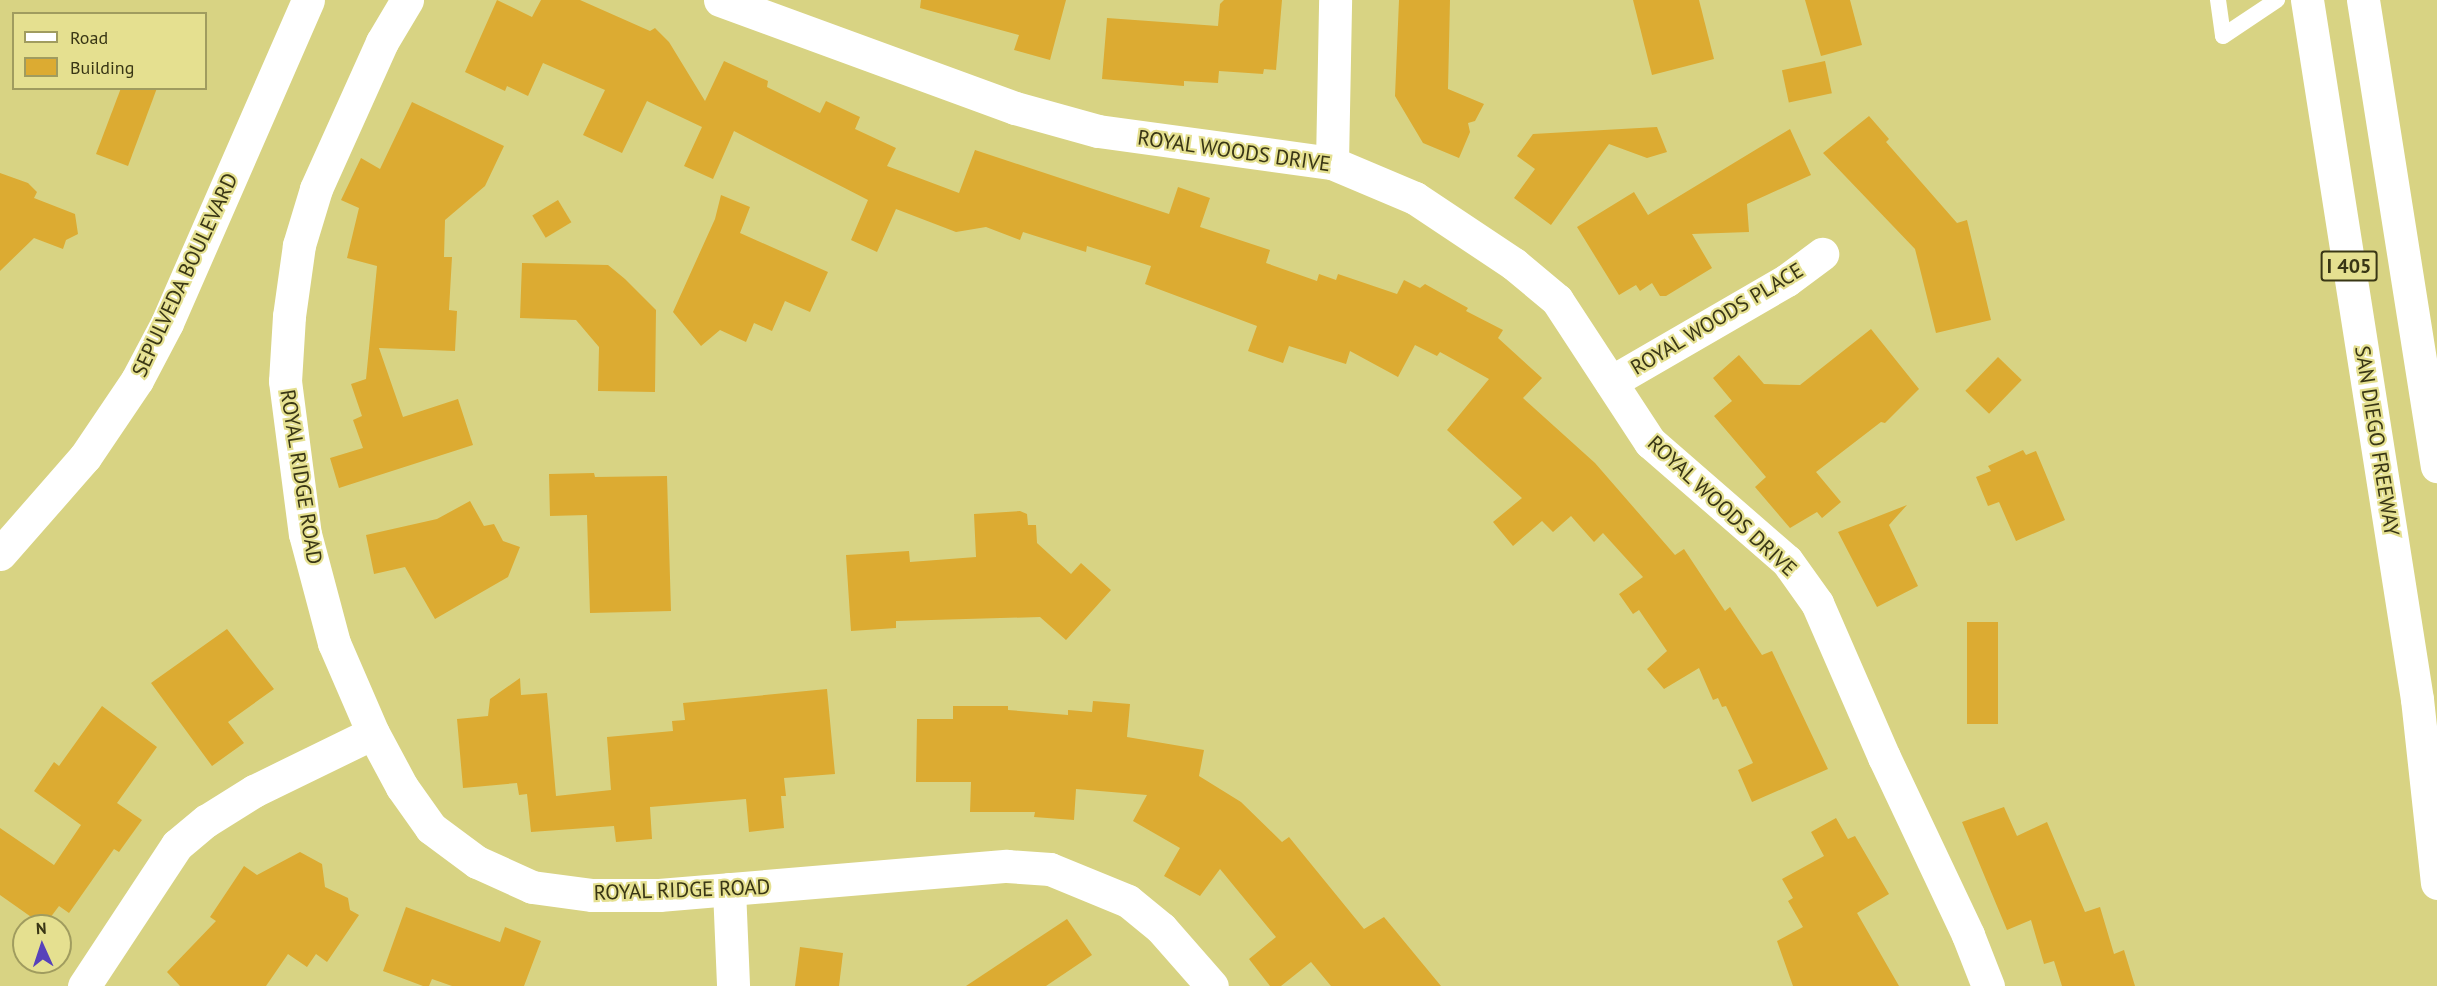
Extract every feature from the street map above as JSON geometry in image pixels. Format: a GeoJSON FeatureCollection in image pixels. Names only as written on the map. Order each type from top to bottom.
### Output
{"type":"FeatureCollection","features":[{"type":"Feature","properties":{"kind":"main road","name":"SEPULVEDA BOULEVARD"},"geometry":{"type":"LineString","coordinates":[[0,554],[85,457],[137,380],[167,323],[308,0]]}},
{"type":"Feature","properties":{"kind":"main road","name":"ROYAL RIDGE ROAD"},"geometry":{"type":"LineString","coordinates":[[407,0],[382,42],[316,189],[299,245],[289,316],[285,381],[305,534],[334,643],[372,733],[402,787],[431,828],[477,862],[532,887],[592,895],[659,895],[1007,866],[1050,869],[1128,901],[1161,928],[1212,986]]}},
{"type":"Feature","properties":{"kind":"main road","name":"ROYAL WOODS DRIVE"},"geometry":{"type":"LineString","coordinates":[[720,0],[1015,108],[1098,131],[1332,163],[1415,198],[1514,264],[1557,300],[1650,442],[1787,561],[1817,603],[1988,986]]}},
{"type":"Feature","properties":{"kind":"main road"},"geometry":{"type":"LineString","coordinates":[[1332,163],[1335,0]]}},
{"type":"Feature","properties":{"kind":"main road","name":"SAN DIEGO FREEWAY"},"geometry":{"type":"LineString","coordinates":[[2307,0],[2417,699],[2437,883]]}},
{"type":"Feature","properties":{"kind":"main road"},"geometry":{"type":"LineString","coordinates":[[2363,0],[2437,466]]}},
{"type":"Feature","properties":{"kind":"main road","name":"ROYAL WOODS PLACE"},"geometry":{"type":"LineString","coordinates":[[1611,382],[1787,280],[1822,254]]}},
{"type":"Feature","properties":{"kind":"main road"},"geometry":{"type":"LineString","coordinates":[[84,986],[177,845],[206,821],[254,791],[372,733]]}},
{"type":"Feature","properties":{"kind":"main road"},"geometry":{"type":"LineString","coordinates":[[729,889],[734,986]]}},
{"type":"Feature","properties":{"kind":"lane"},"geometry":{"type":"LineString","coordinates":[[2218,0],[2223,36],[2277,0]]}},
{"type":"Feature","properties":{"kind":"building"},"geometry":{"type":"Polygon","coordinates":[[[497,0],[532,17],[541,0],[580,0],[650,31],[655,28],[669,42],[705,101],[724,61],[768,81],[767,87],[820,113],[826,101],[860,117],[855,129],[896,148],[887,166],[959,193],[975,150],[1169,214],[1178,187],[1210,198],[1200,227],[1270,250],[1266,263],[1317,281],[1319,274],[1336,280],[1338,274],[1397,294],[1404,280],[1420,288],[1425,284],[1468,308],[1466,311],[1503,330],[1498,338],[1542,378],[1523,398],[1595,463],[1675,555],[1684,549],[1725,611],[1730,607],[1762,655],[1772,651],[1828,769],[1752,802],[1738,770],[1753,763],[1726,706],[1722,707],[1718,698],[1713,700],[1699,668],[1664,689],[1647,669],[1667,651],[1639,610],[1633,614],[1619,594],[1643,577],[1603,533],[1594,542],[1571,516],[1553,532],[1542,521],[1513,546],[1493,522],[1522,498],[1447,430],[1489,379],[1440,352],[1437,356],[1415,345],[1398,377],[1350,351],[1346,364],[1289,346],[1283,363],[1248,351],[1257,326],[1145,284],[1151,266],[1087,246],[1086,252],[1023,232],[1020,240],[986,227],[956,232],[896,209],[877,252],[851,240],[868,200],[734,131],[713,179],[684,166],[702,127],[647,101],[622,153],[583,135],[605,90],[543,63],[528,96],[507,86],[505,91],[465,72],[497,0]]]}},
{"type":"Feature","properties":{"kind":"building"},"geometry":{"type":"Polygon","coordinates":[[[921,0],[1066,0],[1050,60],[1014,50],[1019,35],[920,8],[921,0]]]}},
{"type":"Feature","properties":{"kind":"building"},"geometry":{"type":"Polygon","coordinates":[[[1224,0],[1282,0],[1276,70],[1264,69],[1263,74],[1219,71],[1218,83],[1184,81],[1184,86],[1102,79],[1107,18],[1218,26],[1220,4],[1224,0]]]}},
{"type":"Feature","properties":{"kind":"building"},"geometry":{"type":"Polygon","coordinates":[[[1399,0],[1450,0],[1448,89],[1484,104],[1475,121],[1468,123],[1470,132],[1459,158],[1423,143],[1395,96],[1399,0]]]}},
{"type":"Feature","properties":{"kind":"building"},"geometry":{"type":"Polygon","coordinates":[[[1633,0],[1699,0],[1714,59],[1652,75],[1633,0]]]}},
{"type":"Feature","properties":{"kind":"building"},"geometry":{"type":"Polygon","coordinates":[[[1805,0],[1850,0],[1862,45],[1821,56],[1805,0]]]}},
{"type":"Feature","properties":{"kind":"building"},"geometry":{"type":"Polygon","coordinates":[[[1825,61],[1832,93],[1789,102],[1782,70],[1825,61]]]}},
{"type":"Feature","properties":{"kind":"building"},"geometry":{"type":"Polygon","coordinates":[[[120,90],[156,90],[128,166],[96,154],[120,90]]]}},
{"type":"Feature","properties":{"kind":"building"},"geometry":{"type":"Polygon","coordinates":[[[412,102],[504,146],[485,186],[445,220],[444,257],[452,257],[449,310],[457,311],[455,351],[379,348],[403,417],[458,399],[473,445],[339,488],[330,458],[363,448],[353,420],[362,416],[351,384],[366,379],[377,266],[347,258],[359,208],[341,200],[361,158],[380,169],[412,102]]]}},
{"type":"Feature","properties":{"kind":"building"},"geometry":{"type":"Polygon","coordinates":[[[1869,116],[1889,139],[1886,142],[1957,223],[1967,220],[1991,320],[1936,333],[1915,249],[1823,153],[1869,116]]]}},
{"type":"Feature","properties":{"kind":"building"},"geometry":{"type":"Polygon","coordinates":[[[1657,127],[1667,152],[1647,158],[1609,144],[1551,225],[1514,198],[1535,169],[1517,156],[1533,134],[1657,127]]]}},
{"type":"Feature","properties":{"kind":"building"},"geometry":{"type":"Polygon","coordinates":[[[1790,129],[1811,175],[1747,204],[1749,232],[1692,234],[1712,268],[1666,296],[1660,296],[1652,283],[1640,291],[1636,285],[1619,295],[1577,227],[1634,192],[1648,215],[1790,129]]]}},
{"type":"Feature","properties":{"kind":"building"},"geometry":{"type":"Polygon","coordinates":[[[0,173],[28,183],[37,192],[34,198],[75,214],[78,234],[66,240],[63,249],[34,238],[0,271],[0,173]]]}},
{"type":"Feature","properties":{"kind":"building"},"geometry":{"type":"Polygon","coordinates":[[[721,195],[750,207],[740,233],[828,272],[810,312],[785,301],[772,331],[754,323],[746,342],[720,330],[701,346],[673,312],[715,219],[721,195]]]}},
{"type":"Feature","properties":{"kind":"building"},"geometry":{"type":"Polygon","coordinates":[[[558,200],[571,222],[546,238],[532,215],[558,200]]]}},
{"type":"Feature","properties":{"kind":"building"},"geometry":{"type":"Polygon","coordinates":[[[522,263],[608,265],[625,279],[656,310],[655,392],[598,391],[599,347],[576,320],[520,318],[522,263]]]}},
{"type":"Feature","properties":{"kind":"building"},"geometry":{"type":"Polygon","coordinates":[[[1871,329],[1919,389],[1885,423],[1881,422],[1816,472],[1841,502],[1822,518],[1817,512],[1790,528],[1755,487],[1766,477],[1714,416],[1732,401],[1713,378],[1739,355],[1764,384],[1800,385],[1871,329]]]}},
{"type":"Feature","properties":{"kind":"building"},"geometry":{"type":"Polygon","coordinates":[[[1998,357],[2022,380],[1989,414],[1965,391],[1998,357]]]}},
{"type":"Feature","properties":{"kind":"building"},"geometry":{"type":"Polygon","coordinates":[[[2023,450],[2026,455],[2036,451],[2065,520],[2016,541],[1999,502],[1988,506],[1976,477],[1991,471],[1988,466],[2023,450]]]}},
{"type":"Feature","properties":{"kind":"building"},"geometry":{"type":"Polygon","coordinates":[[[594,473],[595,477],[667,476],[671,611],[590,613],[587,515],[550,516],[549,474],[594,473]]]}},
{"type":"Feature","properties":{"kind":"building"},"geometry":{"type":"Polygon","coordinates":[[[470,501],[484,526],[494,524],[503,541],[520,547],[508,577],[435,619],[405,567],[374,574],[366,535],[437,519],[470,501]]]}},
{"type":"Feature","properties":{"kind":"building"},"geometry":{"type":"Polygon","coordinates":[[[1907,505],[1889,525],[1918,586],[1877,607],[1838,532],[1907,505]]]}},
{"type":"Feature","properties":{"kind":"building"},"geometry":{"type":"Polygon","coordinates":[[[1020,511],[1027,514],[1028,525],[1036,525],[1037,543],[1071,574],[1081,563],[1111,590],[1066,640],[1040,617],[896,621],[896,628],[851,631],[846,555],[909,551],[910,562],[976,557],[974,514],[1020,511]]]}},
{"type":"Feature","properties":{"kind":"building"},"geometry":{"type":"Polygon","coordinates":[[[1967,622],[1998,622],[1998,724],[1967,724],[1967,622]]]}},
{"type":"Feature","properties":{"kind":"building"},"geometry":{"type":"Polygon","coordinates":[[[227,629],[274,689],[228,722],[244,743],[212,766],[151,683],[227,629]]]}},
{"type":"Feature","properties":{"kind":"building"},"geometry":{"type":"Polygon","coordinates":[[[520,678],[521,695],[547,693],[556,796],[611,790],[607,737],[673,731],[672,721],[685,720],[683,703],[827,689],[835,774],[784,778],[786,796],[781,796],[784,828],[749,832],[746,799],[650,807],[652,839],[616,842],[614,826],[531,832],[527,794],[519,795],[517,783],[463,788],[457,719],[488,716],[490,699],[520,678]]]}},
{"type":"Feature","properties":{"kind":"building"},"geometry":{"type":"Polygon","coordinates":[[[1093,701],[1130,704],[1127,737],[1204,750],[1199,776],[1241,802],[1282,842],[1289,837],[1364,929],[1384,917],[1441,986],[1331,986],[1311,962],[1281,986],[1270,986],[1249,959],[1276,937],[1220,869],[1200,896],[1164,876],[1180,848],[1133,821],[1147,795],[1076,789],[1074,820],[1034,817],[1035,812],[970,812],[971,782],[916,782],[917,719],[953,719],[953,706],[1008,706],[1008,710],[1068,715],[1068,710],[1092,712],[1093,701]]]}},
{"type":"Feature","properties":{"kind":"building"},"geometry":{"type":"Polygon","coordinates":[[[102,706],[157,747],[117,803],[142,820],[119,852],[114,849],[69,913],[59,906],[53,914],[27,914],[0,895],[0,828],[54,865],[81,825],[34,791],[54,762],[59,766],[102,706]]]}},
{"type":"Feature","properties":{"kind":"building"},"geometry":{"type":"Polygon","coordinates":[[[2004,807],[2017,836],[2047,822],[2085,912],[2100,907],[2114,954],[2124,950],[2135,986],[2062,986],[2054,961],[2044,964],[2031,920],[2007,930],[1962,822],[2004,807]]]}},
{"type":"Feature","properties":{"kind":"building"},"geometry":{"type":"Polygon","coordinates":[[[1836,818],[1848,839],[1855,836],[1889,894],[1857,913],[1899,986],[1793,986],[1777,941],[1803,927],[1788,901],[1793,898],[1782,879],[1824,856],[1811,832],[1836,818]]]}},
{"type":"Feature","properties":{"kind":"building"},"geometry":{"type":"Polygon","coordinates":[[[300,852],[322,864],[325,887],[348,898],[350,910],[359,915],[327,962],[316,954],[307,967],[288,954],[266,986],[180,986],[167,972],[216,921],[210,917],[244,866],[257,875],[300,852]]]}},
{"type":"Feature","properties":{"kind":"building"},"geometry":{"type":"Polygon","coordinates":[[[406,907],[500,942],[505,927],[541,941],[524,986],[452,986],[432,979],[429,986],[423,986],[383,971],[406,907]]]}},
{"type":"Feature","properties":{"kind":"building"},"geometry":{"type":"Polygon","coordinates":[[[1067,919],[1092,955],[1046,986],[966,986],[1067,919]]]}},
{"type":"Feature","properties":{"kind":"building"},"geometry":{"type":"Polygon","coordinates":[[[800,947],[843,953],[839,986],[795,986],[800,947]]]}}]}
